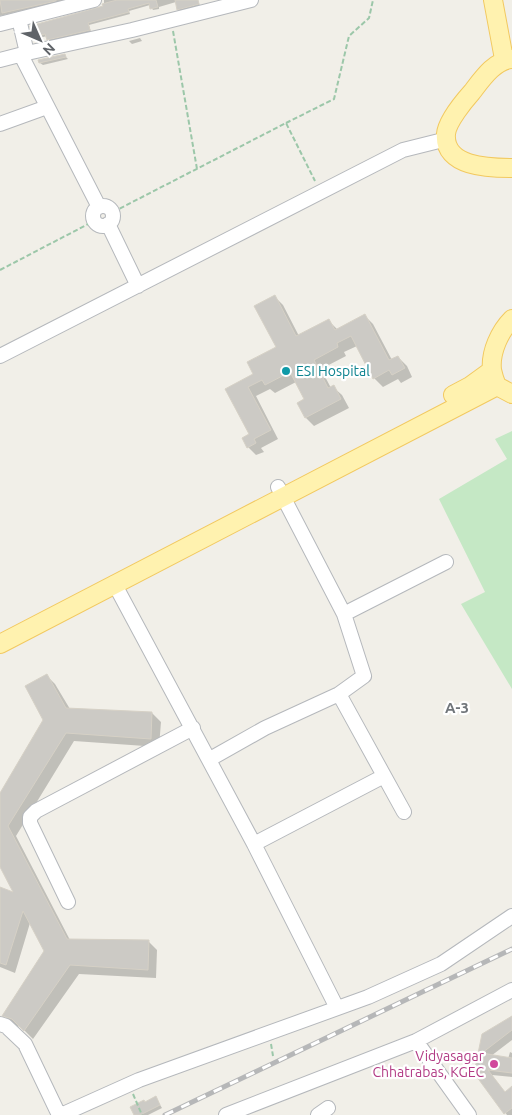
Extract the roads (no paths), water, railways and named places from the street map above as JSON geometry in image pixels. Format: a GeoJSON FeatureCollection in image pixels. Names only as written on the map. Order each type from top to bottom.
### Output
{"type":"FeatureCollection","features":[{"type":"Feature","properties":{"kind":"main road"},"geometry":{"type":"LineString","coordinates":[[493,0],[508,59],[488,73],[458,108],[446,133],[449,149],[460,160],[478,166],[512,168]]}},
{"type":"Feature","properties":{"kind":"main road"},"geometry":{"type":"LineString","coordinates":[[0,632],[500,383],[494,353],[502,330],[512,319]]}},
{"type":"Feature","properties":{"kind":"main road"},"geometry":{"type":"LineString","coordinates":[[0,644],[280,491]]}},
{"type":"Feature","properties":{"kind":"street"},"geometry":{"type":"LineString","coordinates":[[0,24],[94,0]]}},
{"type":"Feature","properties":{"kind":"street"},"geometry":{"type":"LineString","coordinates":[[0,60],[252,0]]}},
{"type":"Feature","properties":{"kind":"street"},"geometry":{"type":"LineString","coordinates":[[19,19],[27,53]]}},
{"type":"Feature","properties":{"kind":"street"},"geometry":{"type":"LineString","coordinates":[[27,53],[22,59],[98,207]]}},
{"type":"Feature","properties":{"kind":"street"},"geometry":{"type":"LineString","coordinates":[[0,124],[47,107]]}},
{"type":"Feature","properties":{"kind":"street"},"geometry":{"type":"LineString","coordinates":[[0,356],[403,150],[447,139]]}},
{"type":"Feature","properties":{"kind":"street"},"geometry":{"type":"LineString","coordinates":[[110,218],[100,225],[94,221],[94,211],[98,207],[105,206],[110,218],[138,286]]}},
{"type":"Feature","properties":{"kind":"street"},"geometry":{"type":"LineString","coordinates":[[210,759],[265,728],[339,694],[364,676],[344,614],[280,491]]}},
{"type":"Feature","properties":{"kind":"street"},"geometry":{"type":"LineString","coordinates":[[344,614],[446,562]]}},
{"type":"Feature","properties":{"kind":"street"},"geometry":{"type":"LineString","coordinates":[[114,583],[210,759],[337,1008]]}},
{"type":"Feature","properties":{"kind":"street"},"geometry":{"type":"LineString","coordinates":[[339,694],[404,812]]}},
{"type":"Feature","properties":{"kind":"street"},"geometry":{"type":"LineString","coordinates":[[68,902],[30,823],[30,817],[36,811],[192,728]]}},
{"type":"Feature","properties":{"kind":"street"},"geometry":{"type":"LineString","coordinates":[[254,844],[384,776]]}},
{"type":"Feature","properties":{"kind":"street"},"geometry":{"type":"LineString","coordinates":[[0,1024],[6,1026],[25,1044],[60,1115],[130,1084],[368,997],[441,964],[512,916]]}},
{"type":"Feature","properties":{"kind":"street"},"geometry":{"type":"LineString","coordinates":[[226,1115],[255,1110],[416,1041],[512,990]]}},
{"type":"Feature","properties":{"kind":"street"},"geometry":{"type":"LineString","coordinates":[[416,1041],[469,1115]]}},
{"type":"Feature","properties":{"kind":"railway"},"geometry":{"type":"LineString","coordinates":[[165,1115],[512,949]]}},
{"type":"Feature","properties":{"kind":"place","name":"ESI Hospital"},"geometry":{"type":"Point","coordinates":[286,371]}},
{"type":"Feature","properties":{"kind":"place","name":"Vidyasagar Chhatrabas, KGEC"},"geometry":{"type":"Point","coordinates":[494,1064]}},
{"type":"Feature","properties":{"kind":"district","name":"A-3"},"geometry":{"type":"Point","coordinates":[457,707]}}]}
